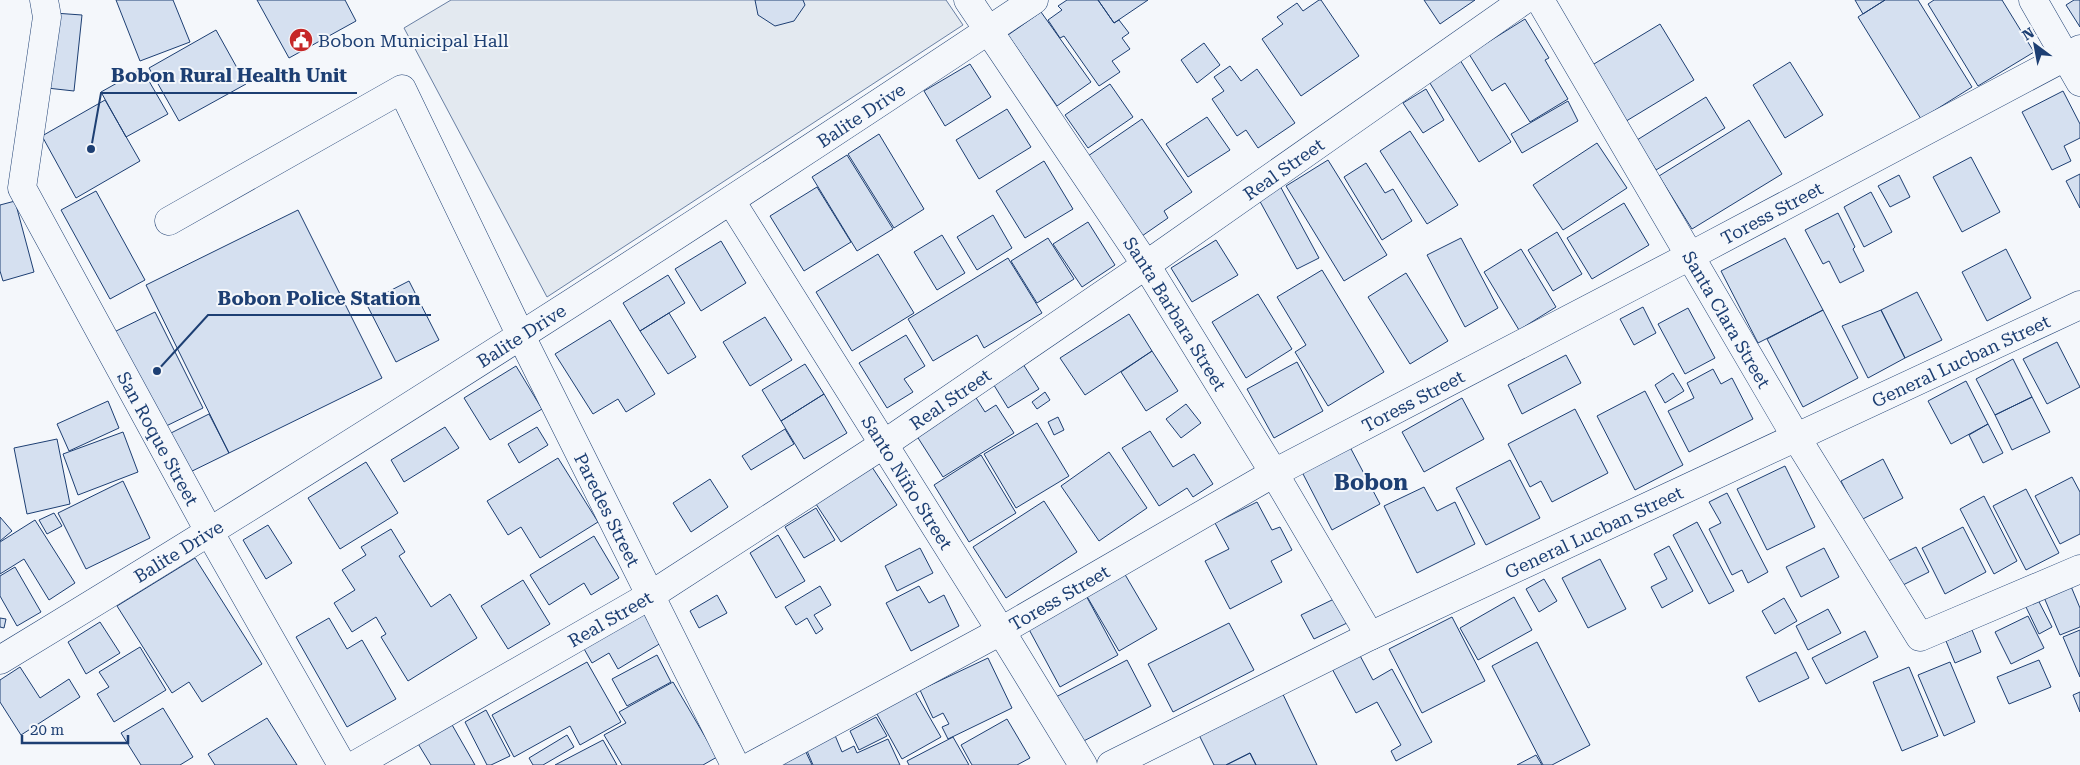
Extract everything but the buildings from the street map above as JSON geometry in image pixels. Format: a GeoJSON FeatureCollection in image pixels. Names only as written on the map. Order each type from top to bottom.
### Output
{"type":"FeatureCollection","features":[{"type":"Feature","properties":{"kind":"street","name":"San Roque Street"},"geometry":{"type":"LineString","coordinates":[[44,0],[46,17],[22,188],[210,533],[342,765]]}},
{"type":"Feature","properties":{"kind":"street","name":"Santa Barbara Street"},"geometry":{"type":"LineString","coordinates":[[968,0],[1146,265],[1274,473],[1370,636]]}},
{"type":"Feature","properties":{"kind":"street","name":"Balite Drive"},"geometry":{"type":"LineString","coordinates":[[0,660],[210,533],[521,336],[731,201],[1034,0]]}},
{"type":"Feature","properties":{"kind":"street","name":"Real Street"},"geometry":{"type":"LineString","coordinates":[[355,765],[651,595],[884,444],[1146,265],[1524,0]]}},
{"type":"Feature","properties":{"kind":"street","name":"Santa Clara Street"},"geometry":{"type":"LineString","coordinates":[[1540,0],[1796,437],[1920,636],[2080,569]]}},
{"type":"Feature","properties":{"kind":"street"},"geometry":{"type":"LineString","coordinates":[[2033,0],[2073,53],[2080,82]]}},
{"type":"Feature","properties":{"kind":"street","name":"Toress Street"},"geometry":{"type":"LineString","coordinates":[[753,765],[1001,631],[1274,473],[2073,53]]}},
{"type":"Feature","properties":{"kind":"street","name":"Paredes Street"},"geometry":{"type":"LineString","coordinates":[[169,221],[402,89],[521,336],[735,765]]}},
{"type":"Feature","properties":{"kind":"street","name":"Santo Niño Street"},"geometry":{"type":"LineString","coordinates":[[731,201],[1083,765]]}},
{"type":"Feature","properties":{"kind":"street","name":"General Lucban Street"},"geometry":{"type":"LineString","coordinates":[[1111,765],[1370,636],[2080,304]]}},
{"type":"Feature","properties":{"kind":"shaded area"},"geometry":{"type":"Polygon","coordinates":[[[451,0],[946,0],[963,25],[547,297],[404,28],[451,0]]]}},
{"type":"Feature","properties":{"kind":"place","name":"Bobon Municipal Hall"},"geometry":{"type":"Point","coordinates":[301,40]}},
{"type":"Feature","properties":{"kind":"place","name":"Bobon Rural Health Unit"},"geometry":{"type":"Point","coordinates":[91,149]}},
{"type":"Feature","properties":{"kind":"place","name":"Bobon Police Station"},"geometry":{"type":"Point","coordinates":[157,371]}},
{"type":"Feature","properties":{"kind":"district","name":"Bobon"},"geometry":{"type":"Point","coordinates":[1371,482]}}]}
